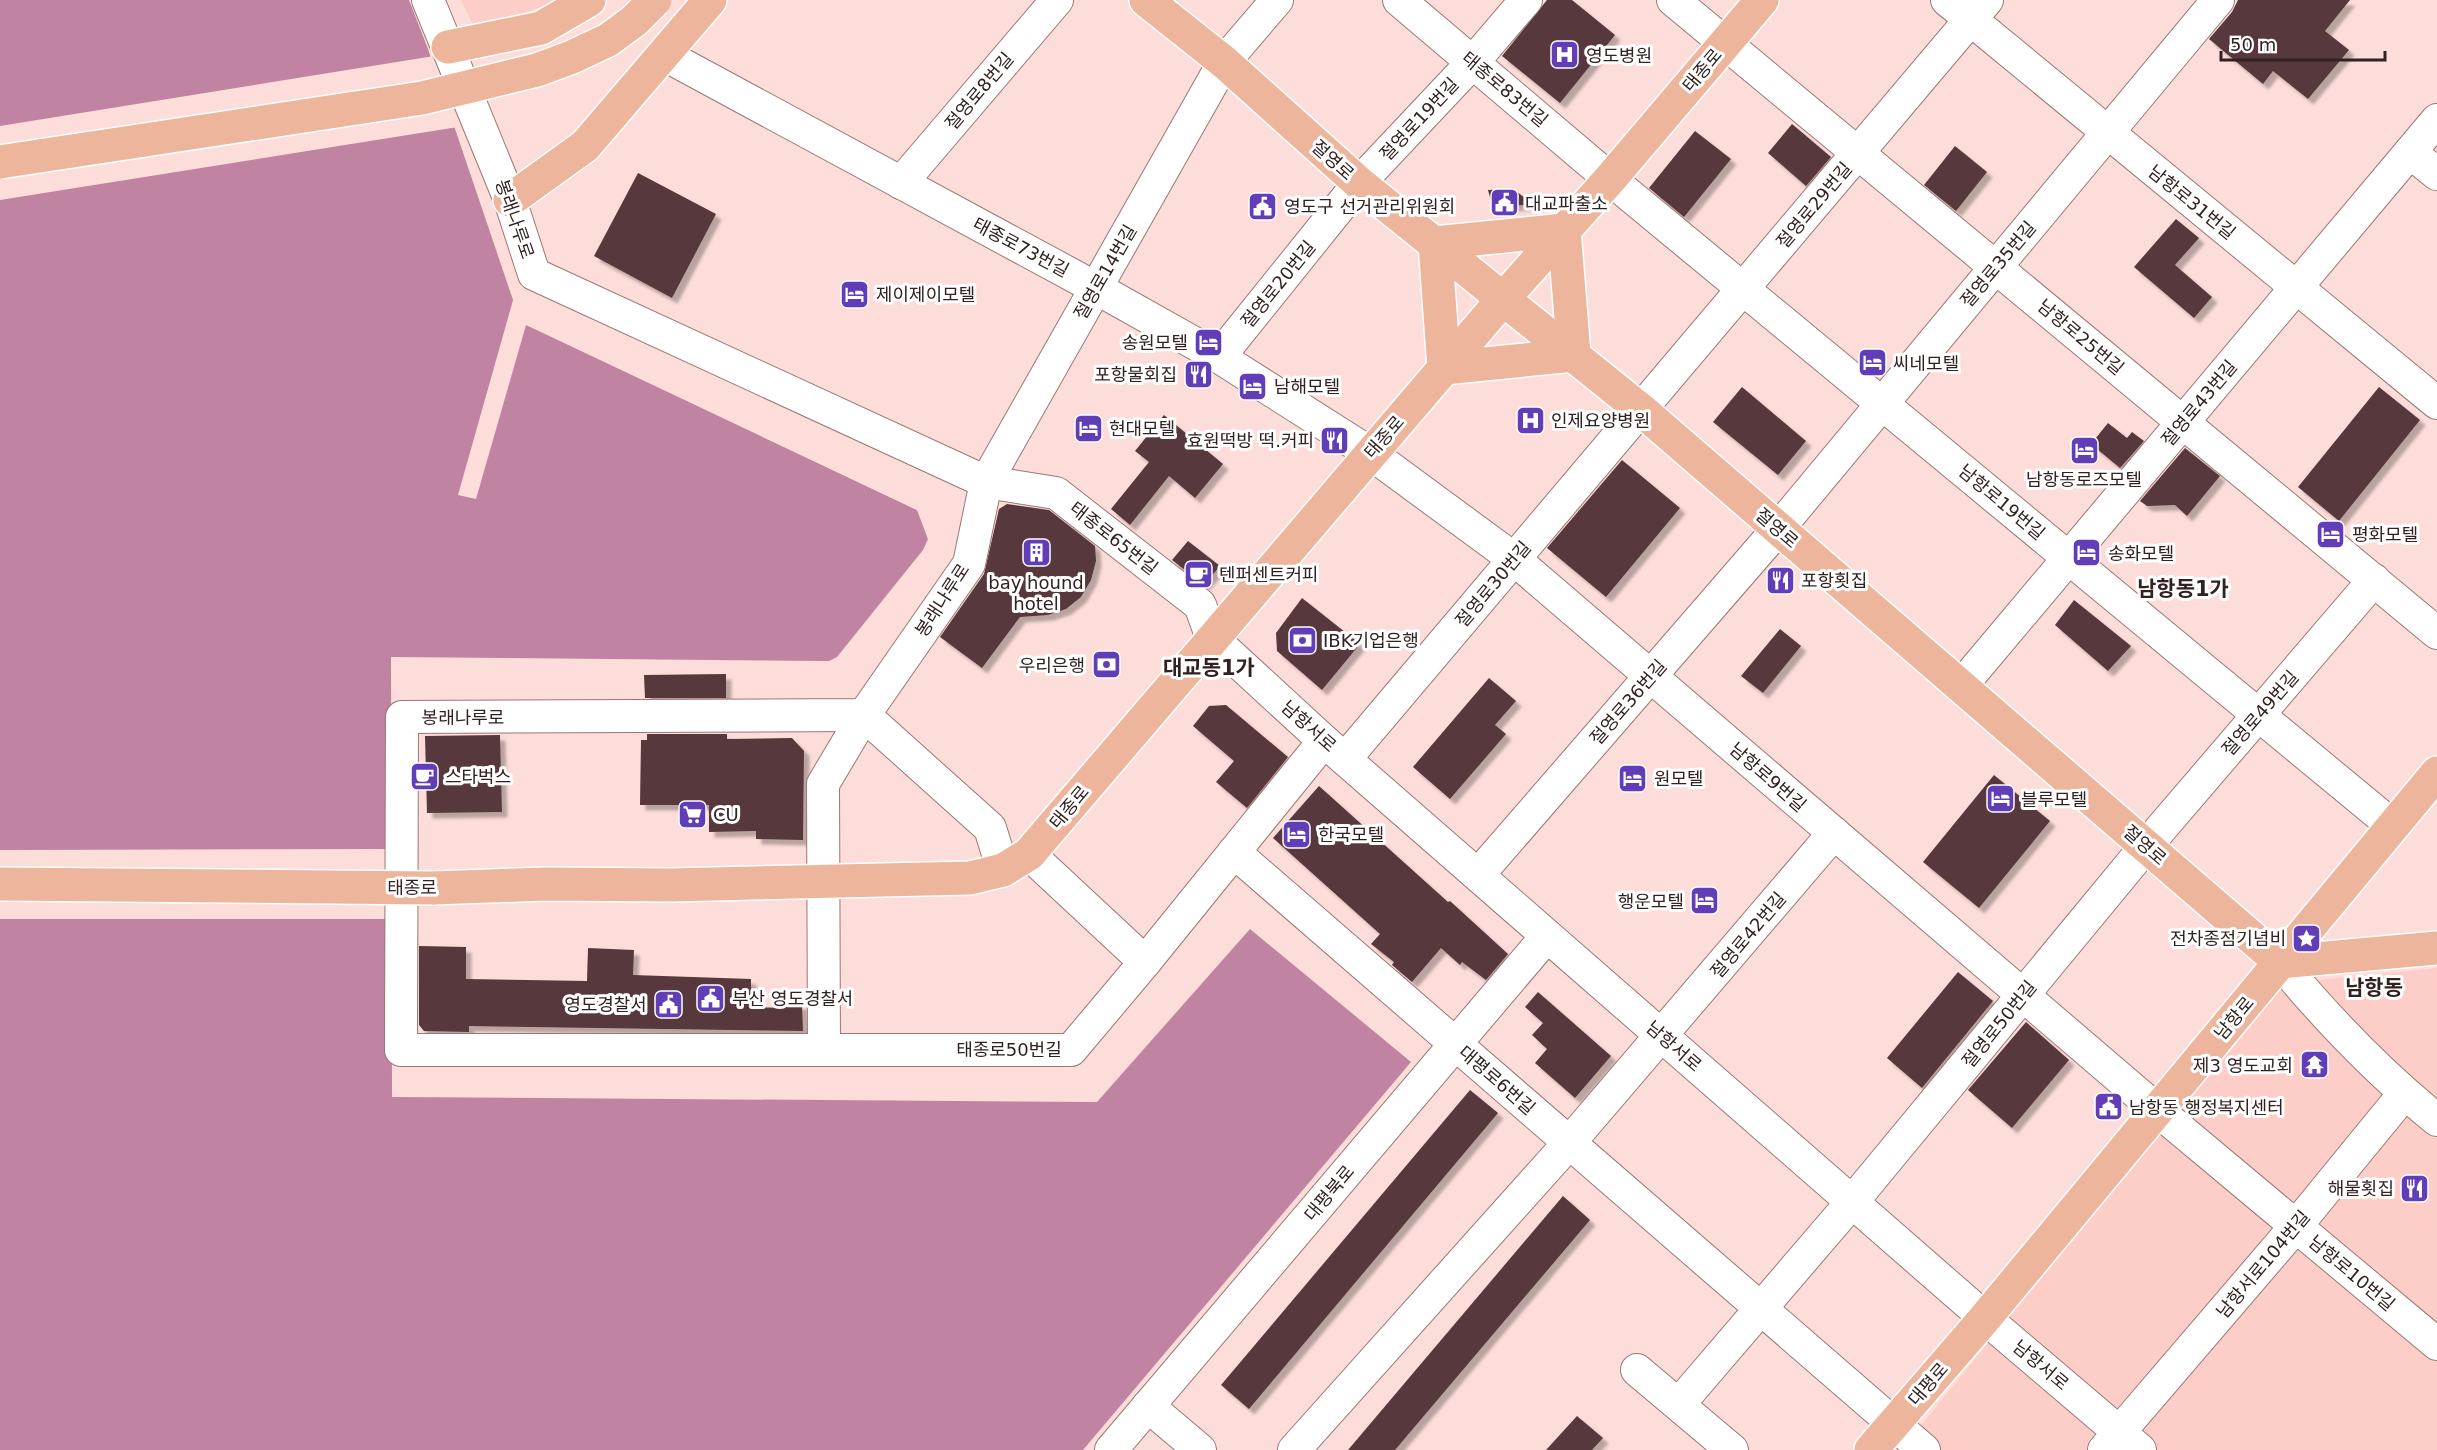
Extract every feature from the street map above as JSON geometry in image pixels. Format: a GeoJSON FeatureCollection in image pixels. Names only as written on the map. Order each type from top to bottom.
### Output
{"type":"FeatureCollection","features":[{"type":"Feature","properties":{"kind":"main road"},"geometry":{"type":"LineString","coordinates":[[448,47],[541,28],[589,0]]}},
{"type":"Feature","properties":{"kind":"main road"},"geometry":{"type":"LineString","coordinates":[[0,162],[422,98],[537,70],[608,40],[634,21],[655,0]]}},
{"type":"Feature","properties":{"kind":"main road"},"geometry":{"type":"LineString","coordinates":[[510,200],[585,146],[710,0]]}},
{"type":"Feature","properties":{"kind":"main road","name":"절영로"},"geometry":{"type":"LineString","coordinates":[[1146,0],[1224,62],[1359,183],[1640,410],[2280,962]]}},
{"type":"Feature","properties":{"kind":"main road","name":"태종로"},"geometry":{"type":"LineString","coordinates":[[0,884],[417,890],[546,884],[671,885],[970,878],[1016,862],[1504,298],[1610,179],[1762,0]]}},
{"type":"Feature","properties":{"kind":"main road"},"geometry":{"type":"LineString","coordinates":[[1564,230],[1574,355],[1444,368],[1435,243],[1564,230]]}},
{"type":"Feature","properties":{"kind":"main road","name":"남항로"},"geometry":{"type":"LineString","coordinates":[[1985,1318],[2437,773]]}},
{"type":"Feature","properties":{"kind":"main road"},"geometry":{"type":"LineString","coordinates":[[2280,962],[2437,948]]}},
{"type":"Feature","properties":{"kind":"main road","name":"대평로"},"geometry":{"type":"LineString","coordinates":[[1871,1450],[1985,1318]]}},
{"type":"Feature","properties":{"kind":"street","name":"봉래나루로"},"geometry":{"type":"LineString","coordinates":[[417,890],[402,717],[864,715],[969,564],[986,482],[534,274],[510,200],[428,0]]}},
{"type":"Feature","properties":{"kind":"street","name":"절영로8번길"},"geometry":{"type":"LineString","coordinates":[[901,183],[1057,0]]}},
{"type":"Feature","properties":{"kind":"street","name":"절영로14번길"},"geometry":{"type":"LineString","coordinates":[[986,482],[1224,62],[1277,0]]}},
{"type":"Feature","properties":{"kind":"street","name":"태종로83번길"},"geometry":{"type":"LineString","coordinates":[[1399,0],[1610,179]]}},
{"type":"Feature","properties":{"kind":"street","name":"절영로19번길"},"geometry":{"type":"LineString","coordinates":[[1359,183],[1473,62],[1526,0]]}},
{"type":"Feature","properties":{"kind":"street","name":"남항로25번길"},"geometry":{"type":"LineString","coordinates":[[1673,0],[2437,633]]}},
{"type":"Feature","properties":{"kind":"street","name":"남항로31번길"},"geometry":{"type":"LineString","coordinates":[[1947,0],[1979,10],[2108,132],[2437,404]]}},
{"type":"Feature","properties":{"kind":"street","name":"절영로35번길"},"geometry":{"type":"LineString","coordinates":[[1778,529],[2218,0]]}},
{"type":"Feature","properties":{"kind":"street","name":"절영로29번길"},"geometry":{"type":"LineString","coordinates":[[1640,410],[1979,10]]}},
{"type":"Feature","properties":{"kind":"street","name":"태종로73번길"},"geometry":{"type":"LineString","coordinates":[[663,54],[1219,357],[1370,453]]}},
{"type":"Feature","properties":{"kind":"street","name":"절영로43번길"},"geometry":{"type":"LineString","coordinates":[[1961,686],[2437,120]]}},
{"type":"Feature","properties":{"kind":"street"},"geometry":{"type":"LineString","coordinates":[[2410,152],[2437,174]]}},
{"type":"Feature","properties":{"kind":"street","name":"남항로19번길"},"geometry":{"type":"LineString","coordinates":[[1610,179],[2393,826]]}},
{"type":"Feature","properties":{"kind":"street","name":"절영로20번길"},"geometry":{"type":"LineString","coordinates":[[1219,357],[1359,183]]}},
{"type":"Feature","properties":{"kind":"street","name":"절영로30번길"},"geometry":{"type":"LineString","coordinates":[[1335,750],[1514,559],[1640,410]]}},
{"type":"Feature","properties":{"kind":"street","name":"남항로9번길"},"geometry":{"type":"LineString","coordinates":[[1370,453],[1514,559],[2157,1110]]}},
{"type":"Feature","properties":{"kind":"street","name":"태종로65번길"},"geometry":{"type":"LineString","coordinates":[[986,482],[1056,494],[1200,605],[1212,638]]}},
{"type":"Feature","properties":{"kind":"street","name":"절영로36번길"},"geometry":{"type":"LineString","coordinates":[[1478,875],[1778,529]]}},
{"type":"Feature","properties":{"kind":"street","name":"절영로49번길"},"geometry":{"type":"LineString","coordinates":[[2146,846],[2373,580]]}},
{"type":"Feature","properties":{"kind":"street","name":"남항서로"},"geometry":{"type":"LineString","coordinates":[[1212,638],[1335,750],[1985,1318],[2121,1444]]}},
{"type":"Feature","properties":{"kind":"street"},"geometry":{"type":"LineString","coordinates":[[417,890],[401,1050],[824,1049],[823,783],[864,715],[990,828],[1016,862],[1145,962]]}},
{"type":"Feature","properties":{"kind":"street","name":"태종로50번길"},"geometry":{"type":"LineString","coordinates":[[824,1049],[1071,1050],[1234,852],[1335,750]]}},
{"type":"Feature","properties":{"kind":"street","name":"절영로42번길"},"geometry":{"type":"LineString","coordinates":[[1294,1450],[1569,1143],[1834,833]]}},
{"type":"Feature","properties":{"kind":"street","name":"절영로50번길"},"geometry":{"type":"LineString","coordinates":[[1852,1202],[2146,846]]}},
{"type":"Feature","properties":{"kind":"street","name":"대평로6번길"},"geometry":{"type":"LineString","coordinates":[[1234,852],[1924,1450]]}},
{"type":"Feature","properties":{"kind":"street","name":"대평북로"},"geometry":{"type":"LineString","coordinates":[[1111,1450],[1547,936]]}},
{"type":"Feature","properties":{"kind":"street"},"geometry":{"type":"LineString","coordinates":[[2280,962],[2328,1019],[2404,1094],[2437,1120]]}},
{"type":"Feature","properties":{"kind":"street","name":"남항서로104번길"},"geometry":{"type":"LineString","coordinates":[[2121,1444],[2404,1094]]}},
{"type":"Feature","properties":{"kind":"street","name":"남항로10번길"},"geometry":{"type":"LineString","coordinates":[[2157,1110],[2437,1344]]}},
{"type":"Feature","properties":{"kind":"street"},"geometry":{"type":"LineString","coordinates":[[1679,1404],[1852,1202]]}},
{"type":"Feature","properties":{"kind":"street"},"geometry":{"type":"LineString","coordinates":[[1637,1370],[1732,1450]]}},
{"type":"Feature","properties":{"kind":"street"},"geometry":{"type":"LineString","coordinates":[[1148,1406],[1200,1450]]}},
{"type":"Feature","properties":{"kind":"shaded area"},"geometry":{"type":"Polygon","coordinates":[[[0,0],[409,0],[428,49],[513,300],[526,324],[917,510],[928,539],[923,550],[837,657],[829,661],[391,657],[392,1097],[1097,1102],[1250,929],[1411,1062],[1083,1450],[0,1450],[0,0]]]}},
{"type":"Feature","properties":{"kind":"shaded area"},"geometry":{"type":"Polygon","coordinates":[[[461,0],[557,0],[475,29],[461,0]]]}},
{"type":"Feature","properties":{"kind":"shaded area"},"geometry":{"type":"Polygon","coordinates":[[[2437,968],[2437,1450],[1901,1450],[2280,984],[2437,968]]]}},
{"type":"Feature","properties":{"kind":"pier"},"geometry":{"type":"Polygon","coordinates":[[[434,56],[458,127],[0,200],[0,126],[434,56]]]}},
{"type":"Feature","properties":{"kind":"pier"},"geometry":{"type":"Polygon","coordinates":[[[513,300],[517,302],[528,322],[919,508],[924,515],[930,535],[928,539],[917,510],[526,325],[476,499],[458,495],[513,300]]]}},
{"type":"Feature","properties":{"kind":"pier"},"geometry":{"type":"Polygon","coordinates":[[[390,849],[389,919],[0,919],[0,850],[390,849]]]}},
{"type":"Feature","properties":{"kind":"building"},"geometry":{"type":"Polygon","coordinates":[[[1547,0],[1572,0],[1615,35],[1560,103],[1502,56],[1547,0]]]}},
{"type":"Feature","properties":{"kind":"building"},"geometry":{"type":"Polygon","coordinates":[[[2238,0],[2350,0],[2325,31],[2349,50],[2308,99],[2273,71],[2263,84],[2209,39],[2232,12],[2238,0]]]}},
{"type":"Feature","properties":{"kind":"building"},"geometry":{"type":"Polygon","coordinates":[[[1792,124],[1831,157],[1806,186],[1768,153],[1792,124]]]}},
{"type":"Feature","properties":{"kind":"building"},"geometry":{"type":"Polygon","coordinates":[[[1695,131],[1731,159],[1684,217],[1649,188],[1695,131]]]}},
{"type":"Feature","properties":{"kind":"building"},"geometry":{"type":"Polygon","coordinates":[[[1955,146],[1987,172],[1956,211],[1924,185],[1955,146]]]}},
{"type":"Feature","properties":{"kind":"building"},"geometry":{"type":"Polygon","coordinates":[[[638,173],[716,214],[672,298],[594,256],[638,173]]]}},
{"type":"Feature","properties":{"kind":"building"},"geometry":{"type":"Polygon","coordinates":[[[1513,189],[1533,204],[1493,208],[1488,190],[1513,189]]]}},
{"type":"Feature","properties":{"kind":"building"},"geometry":{"type":"Polygon","coordinates":[[[2176,219],[2199,238],[2175,265],[2212,297],[2194,318],[2134,267],[2176,219]]]}},
{"type":"Feature","properties":{"kind":"building"},"geometry":{"type":"Polygon","coordinates":[[[1742,387],[1806,441],[1778,475],[1713,422],[1742,387]]]}},
{"type":"Feature","properties":{"kind":"building"},"geometry":{"type":"Polygon","coordinates":[[[2379,387],[2420,420],[2339,521],[2298,487],[2379,387]]]}},
{"type":"Feature","properties":{"kind":"building"},"geometry":{"type":"Polygon","coordinates":[[[1164,415],[1223,464],[1195,498],[1169,476],[1130,525],[1111,509],[1149,462],[1135,451],[1164,415]]]}},
{"type":"Feature","properties":{"kind":"building"},"geometry":{"type":"Polygon","coordinates":[[[2108,423],[2127,438],[2132,432],[2144,441],[2120,468],[2091,444],[2108,423]]]}},
{"type":"Feature","properties":{"kind":"building"},"geometry":{"type":"Polygon","coordinates":[[[2185,448],[2220,476],[2187,516],[2175,505],[2147,506],[2140,501],[2185,448]]]}},
{"type":"Feature","properties":{"kind":"building"},"geometry":{"type":"Polygon","coordinates":[[[1622,460],[1680,508],[1606,597],[1547,548],[1622,460]]]}},
{"type":"Feature","properties":{"kind":"building","name":"bay hound hotel"},"geometry":{"type":"Polygon","coordinates":[[[1007,504],[1049,510],[1095,546],[1096,561],[1091,580],[1081,597],[1066,609],[1048,615],[1020,617],[982,668],[940,637],[984,574],[999,509],[1007,504]]]}},
{"type":"Feature","properties":{"kind":"building"},"geometry":{"type":"Polygon","coordinates":[[[1188,541],[1220,566],[1204,585],[1172,560],[1188,541]]]}},
{"type":"Feature","properties":{"kind":"building"},"geometry":{"type":"Polygon","coordinates":[[[1302,598],[1360,644],[1322,690],[1277,651],[1276,633],[1302,598]]]}},
{"type":"Feature","properties":{"kind":"building"},"geometry":{"type":"Polygon","coordinates":[[[2074,600],[2131,646],[2108,671],[2055,625],[2074,600]]]}},
{"type":"Feature","properties":{"kind":"building"},"geometry":{"type":"Polygon","coordinates":[[[1780,629],[1801,646],[1763,693],[1741,676],[1780,629]]]}},
{"type":"Feature","properties":{"kind":"building"},"geometry":{"type":"Polygon","coordinates":[[[726,674],[726,698],[645,698],[644,675],[726,674]]]}},
{"type":"Feature","properties":{"kind":"building"},"geometry":{"type":"Polygon","coordinates":[[[1489,678],[1516,701],[1495,725],[1506,734],[1450,799],[1413,767],[1489,678]]]}},
{"type":"Feature","properties":{"kind":"building"},"geometry":{"type":"Polygon","coordinates":[[[1226,705],[1288,757],[1247,808],[1216,782],[1234,761],[1193,726],[1209,706],[1226,705]]]}},
{"type":"Feature","properties":{"kind":"building"},"geometry":{"type":"Polygon","coordinates":[[[647,734],[727,734],[727,739],[792,738],[804,751],[803,840],[756,839],[756,831],[709,832],[709,805],[640,805],[641,740],[647,740],[647,734]]]}},
{"type":"Feature","properties":{"kind":"building"},"geometry":{"type":"Polygon","coordinates":[[[500,735],[502,812],[427,813],[425,736],[500,735]]]}},
{"type":"Feature","properties":{"kind":"building"},"geometry":{"type":"Polygon","coordinates":[[[1994,775],[2050,821],[1979,908],[1923,862],[1994,775]]]}},
{"type":"Feature","properties":{"kind":"building"},"geometry":{"type":"Polygon","coordinates":[[[1319,786],[1508,954],[1486,980],[1462,962],[1460,965],[1441,948],[1412,982],[1392,965],[1394,962],[1371,944],[1380,934],[1273,838],[1319,786]]]}},
{"type":"Feature","properties":{"kind":"building"},"geometry":{"type":"Polygon","coordinates":[[[419,946],[466,947],[466,979],[587,981],[588,948],[634,950],[633,975],[751,979],[751,1007],[784,1008],[784,1004],[802,1004],[803,1031],[469,1026],[469,1032],[424,1031],[419,1025],[419,946]]]}},
{"type":"Feature","properties":{"kind":"building"},"geometry":{"type":"Polygon","coordinates":[[[1958,972],[1993,1001],[1922,1088],[1887,1058],[1958,972]]]}},
{"type":"Feature","properties":{"kind":"building"},"geometry":{"type":"Polygon","coordinates":[[[1538,992],[1611,1056],[1575,1098],[1535,1063],[1547,1049],[1532,1035],[1543,1023],[1525,1007],[1538,992]]]}},
{"type":"Feature","properties":{"kind":"building"},"geometry":{"type":"Polygon","coordinates":[[[2026,1022],[2069,1060],[2012,1128],[1968,1090],[2026,1022]]]}},
{"type":"Feature","properties":{"kind":"building"},"geometry":{"type":"Polygon","coordinates":[[[1470,1090],[1498,1113],[1249,1409],[1221,1385],[1470,1090]]]}},
{"type":"Feature","properties":{"kind":"building"},"geometry":{"type":"Polygon","coordinates":[[[1563,1196],[1590,1220],[1395,1450],[1348,1450],[1563,1196]]]}},
{"type":"Feature","properties":{"kind":"building"},"geometry":{"type":"Polygon","coordinates":[[[1577,1416],[1603,1438],[1592,1450],[1546,1450],[1577,1416]]]}},
{"type":"Feature","properties":{"kind":"place","name":"영도병원"},"geometry":{"type":"Point","coordinates":[1565,55]}},
{"type":"Feature","properties":{"kind":"place","name":"대교파출소"},"geometry":{"type":"Point","coordinates":[1504,203]}},
{"type":"Feature","properties":{"kind":"place","name":"영도구 선거관리위원회"},"geometry":{"type":"Point","coordinates":[1263,206]}},
{"type":"Feature","properties":{"kind":"place","name":"제이제이모텔"},"geometry":{"type":"Point","coordinates":[855,294]}},
{"type":"Feature","properties":{"kind":"place","name":"송원모텔"},"geometry":{"type":"Point","coordinates":[1209,342]}},
{"type":"Feature","properties":{"kind":"place","name":"씨네모텔"},"geometry":{"type":"Point","coordinates":[1872,363]}},
{"type":"Feature","properties":{"kind":"place","name":"포항물회집"},"geometry":{"type":"Point","coordinates":[1198,374]}},
{"type":"Feature","properties":{"kind":"place","name":"남해모텔"},"geometry":{"type":"Point","coordinates":[1253,386]}},
{"type":"Feature","properties":{"kind":"place","name":"인제요양병원"},"geometry":{"type":"Point","coordinates":[1530,420]}},
{"type":"Feature","properties":{"kind":"place","name":"현대모텔"},"geometry":{"type":"Point","coordinates":[1088,428]}},
{"type":"Feature","properties":{"kind":"place","name":"효원떡방 떡.커피"},"geometry":{"type":"Point","coordinates":[1335,440]}},
{"type":"Feature","properties":{"kind":"place","name":"남항동로즈모텔"},"geometry":{"type":"Point","coordinates":[2084,450]}},
{"type":"Feature","properties":{"kind":"place","name":"평화모텔"},"geometry":{"type":"Point","coordinates":[2331,534]}},
{"type":"Feature","properties":{"kind":"place","name":"bay hound hotel"},"geometry":{"type":"Point","coordinates":[1036,553]}},
{"type":"Feature","properties":{"kind":"place","name":"송화모텔"},"geometry":{"type":"Point","coordinates":[2087,553]}},
{"type":"Feature","properties":{"kind":"place","name":"텐퍼센트커피"},"geometry":{"type":"Point","coordinates":[1198,574]}},
{"type":"Feature","properties":{"kind":"place","name":"포항횟집"},"geometry":{"type":"Point","coordinates":[1780,580]}},
{"type":"Feature","properties":{"kind":"place","name":"IBK기업은행"},"geometry":{"type":"Point","coordinates":[1302,640]}},
{"type":"Feature","properties":{"kind":"place","name":"우리은행"},"geometry":{"type":"Point","coordinates":[1106,665]}},
{"type":"Feature","properties":{"kind":"place","name":"스타벅스"},"geometry":{"type":"Point","coordinates":[424,776]}},
{"type":"Feature","properties":{"kind":"place","name":"원모텔"},"geometry":{"type":"Point","coordinates":[1633,778]}},
{"type":"Feature","properties":{"kind":"place","name":"블루모텔"},"geometry":{"type":"Point","coordinates":[2000,799]}},
{"type":"Feature","properties":{"kind":"place","name":"CU"},"geometry":{"type":"Point","coordinates":[692,814]}},
{"type":"Feature","properties":{"kind":"place","name":"한국모텔"},"geometry":{"type":"Point","coordinates":[1297,834]}},
{"type":"Feature","properties":{"kind":"place","name":"행운모텔"},"geometry":{"type":"Point","coordinates":[1705,901]}},
{"type":"Feature","properties":{"kind":"place","name":"전차종점기념비"},"geometry":{"type":"Point","coordinates":[2307,938]}},
{"type":"Feature","properties":{"kind":"place","name":"부산 영도경찰서"},"geometry":{"type":"Point","coordinates":[711,998]}},
{"type":"Feature","properties":{"kind":"place","name":"영도경찰서"},"geometry":{"type":"Point","coordinates":[668,1004]}},
{"type":"Feature","properties":{"kind":"place","name":"제3 영도교회"},"geometry":{"type":"Point","coordinates":[2314,1065]}},
{"type":"Feature","properties":{"kind":"place","name":"남항동 행정복지센터"},"geometry":{"type":"Point","coordinates":[2108,1107]}},
{"type":"Feature","properties":{"kind":"place","name":"해물횟집"},"geometry":{"type":"Point","coordinates":[2415,1188]}},
{"type":"Feature","properties":{"kind":"district","name":"남항동1가"},"geometry":{"type":"Point","coordinates":[2183,589]}},
{"type":"Feature","properties":{"kind":"district","name":"대교동1가"},"geometry":{"type":"Point","coordinates":[1209,668]}},
{"type":"Feature","properties":{"kind":"district","name":"남항동"},"geometry":{"type":"Point","coordinates":[2374,988]}}]}
